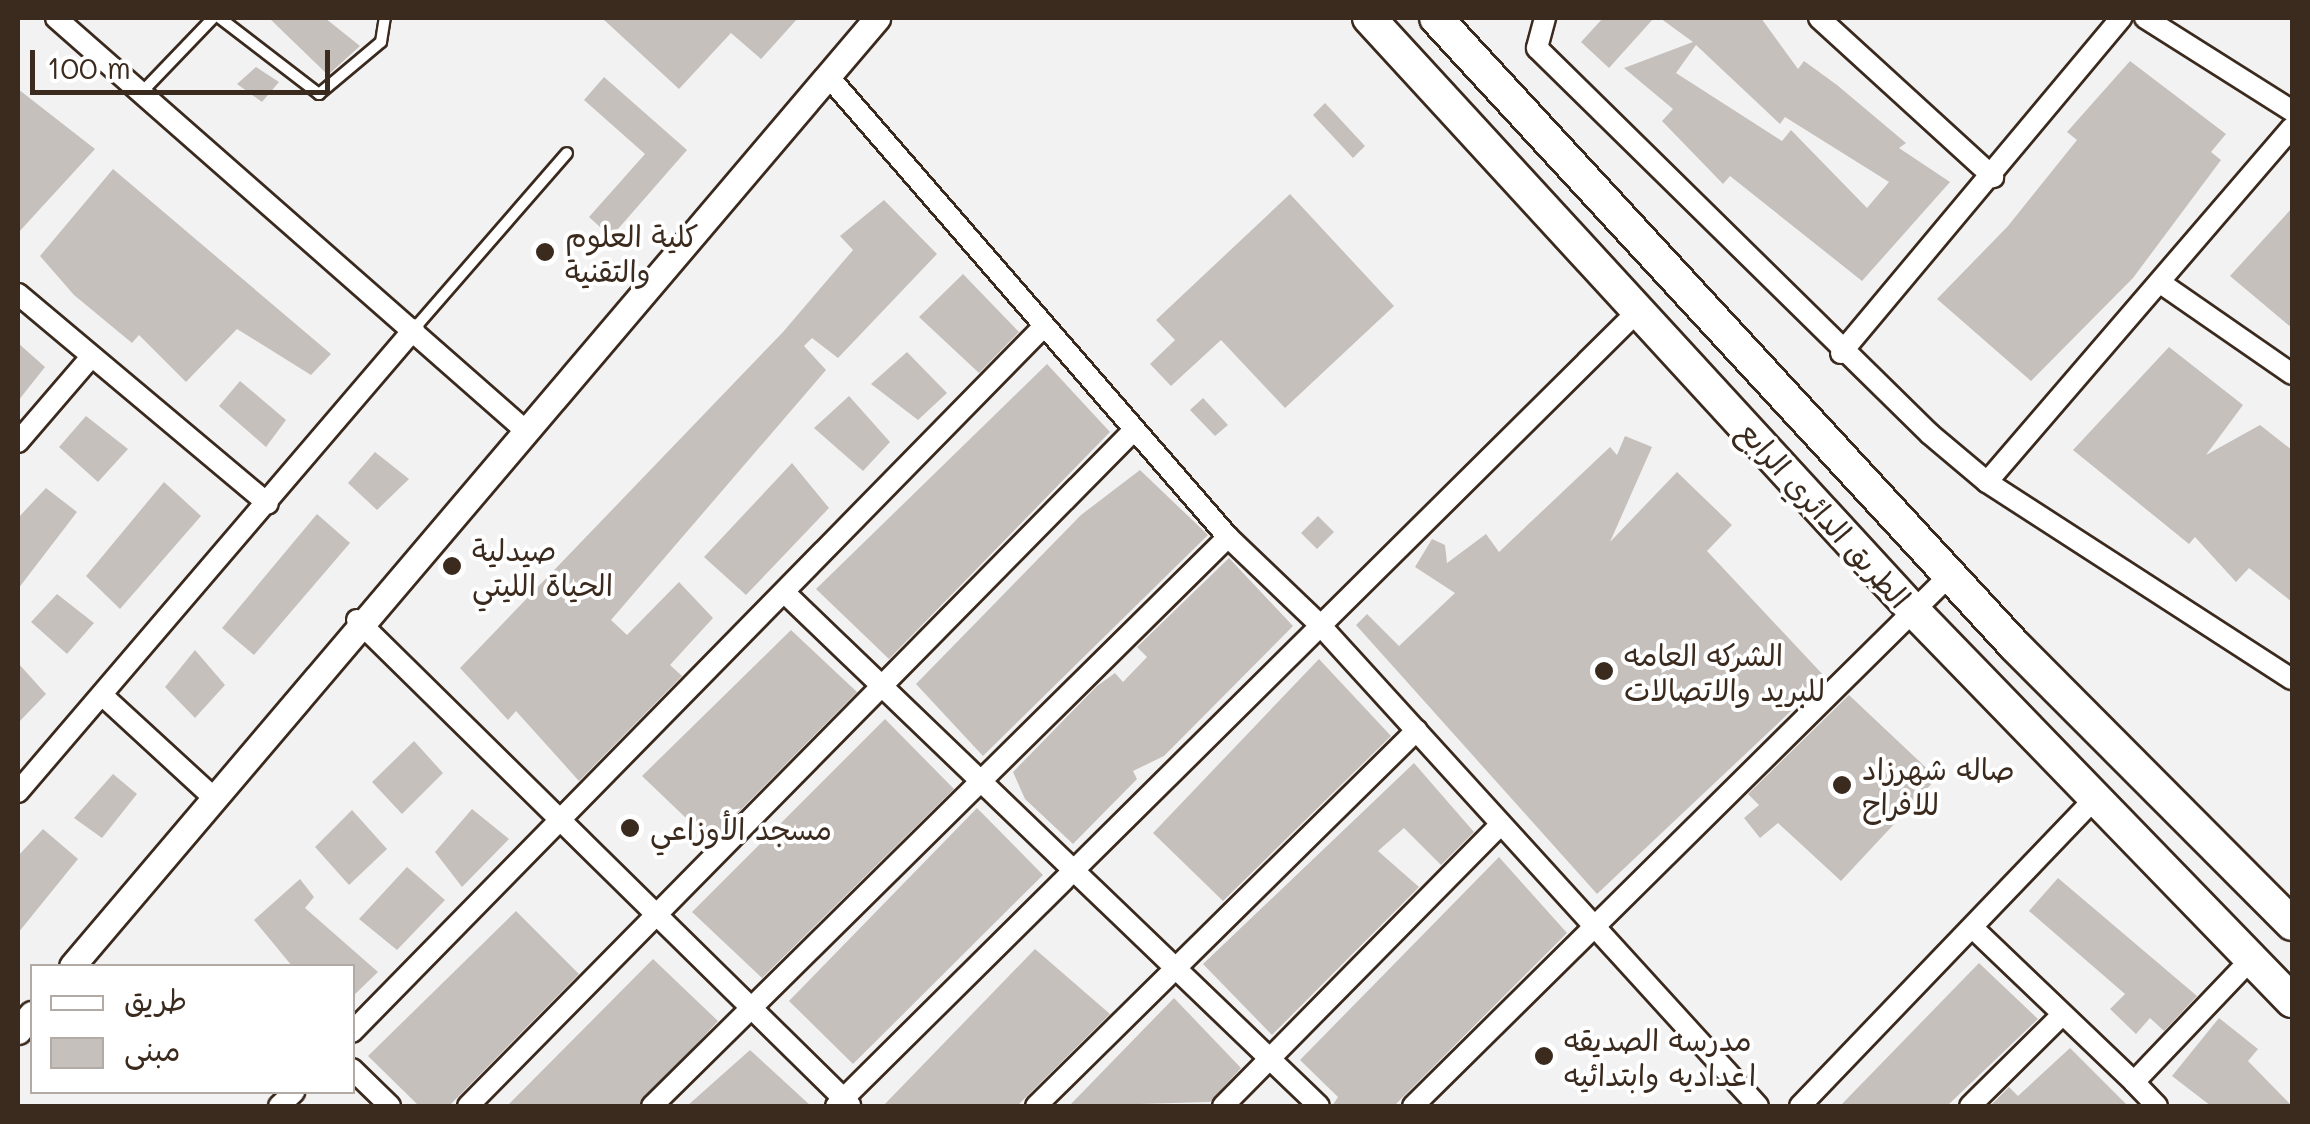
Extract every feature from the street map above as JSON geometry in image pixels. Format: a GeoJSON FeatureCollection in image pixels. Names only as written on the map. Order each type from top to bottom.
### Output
{"type":"FeatureCollection","features":[{"type":"Feature","properties":{"kind":"main road","name":"الطريق الدائري الرابع"},"geometry":{"type":"LineString","coordinates":[[1369,18],[2092,801],[2292,1001]]}},
{"type":"Feature","properties":{"kind":"main road","name":"الطريق الدائري الرابع"},"geometry":{"type":"LineString","coordinates":[[1436,18],[1950,575],[2292,924]]}},
{"type":"Feature","properties":{"kind":"street"},"geometry":{"type":"LineString","coordinates":[[56,18],[526,431]]}},
{"type":"Feature","properties":{"kind":"street"},"geometry":{"type":"LineString","coordinates":[[74,964],[357,620],[526,431],[877,18]]}},
{"type":"Feature","properties":{"kind":"street"},"geometry":{"type":"LineString","coordinates":[[1544,18],[1537,48],[1841,353],[1987,482],[2292,679]]}},
{"type":"Feature","properties":{"kind":"street"},"geometry":{"type":"LineString","coordinates":[[1819,18],[1993,177]]}},
{"type":"Feature","properties":{"kind":"street"},"geometry":{"type":"LineString","coordinates":[[1841,353],[1993,177],[2121,18]]}},
{"type":"Feature","properties":{"kind":"street"},"geometry":{"type":"LineString","coordinates":[[2145,18],[2292,111]]}},
{"type":"Feature","properties":{"kind":"street"},"geometry":{"type":"LineString","coordinates":[[827,75],[1228,537],[1321,626],[1593,932],[1758,1106]]}},
{"type":"Feature","properties":{"kind":"street"},"geometry":{"type":"LineString","coordinates":[[1987,482],[2162,284],[2292,128]]}},
{"type":"Feature","properties":{"kind":"street"},"geometry":{"type":"LineString","coordinates":[[2162,284],[2292,374]]}},
{"type":"Feature","properties":{"kind":"street"},"geometry":{"type":"LineString","coordinates":[[18,294],[268,504]]}},
{"type":"Feature","properties":{"kind":"street"},"geometry":{"type":"LineString","coordinates":[[357,620],[564,821],[843,1104],[1639,310]]}},
{"type":"Feature","properties":{"kind":"street"},"geometry":{"type":"LineString","coordinates":[[355,1029],[564,821],[1043,326]]}},
{"type":"Feature","properties":{"kind":"street"},"geometry":{"type":"LineString","coordinates":[[18,792],[414,329]]}},
{"type":"Feature","properties":{"kind":"street"},"geometry":{"type":"LineString","coordinates":[[18,442],[92,356]]}},
{"type":"Feature","properties":{"kind":"street"},"geometry":{"type":"LineString","coordinates":[[468,1106],[1133,431]]}},
{"type":"Feature","properties":{"kind":"street"},"geometry":{"type":"LineString","coordinates":[[652,1106],[979,776],[1228,537]]}},
{"type":"Feature","properties":{"kind":"street"},"geometry":{"type":"LineString","coordinates":[[1413,1106],[1950,575]]}},
{"type":"Feature","properties":{"kind":"street"},"geometry":{"type":"LineString","coordinates":[[784,593],[885,685],[1318,1106]]}},
{"type":"Feature","properties":{"kind":"street"},"geometry":{"type":"LineString","coordinates":[[102,695],[214,798]]}},
{"type":"Feature","properties":{"kind":"street"},"geometry":{"type":"LineString","coordinates":[[1036,1106],[1417,730]]}},
{"type":"Feature","properties":{"kind":"street"},"geometry":{"type":"LineString","coordinates":[[1800,1106],[1975,930],[2092,801]]}},
{"type":"Feature","properties":{"kind":"street"},"geometry":{"type":"LineString","coordinates":[[1223,1106],[1500,825]]}},
{"type":"Feature","properties":{"kind":"street"},"geometry":{"type":"LineString","coordinates":[[1975,930],[2156,1106]]}},
{"type":"Feature","properties":{"kind":"street"},"geometry":{"type":"LineString","coordinates":[[2134,1082],[2250,960]]}},
{"type":"Feature","properties":{"kind":"street"},"geometry":{"type":"LineString","coordinates":[[1970,1106],[2062,1015]]}},
{"type":"Feature","properties":{"kind":"street"},"geometry":{"type":"LineString","coordinates":[[355,1072],[390,1106]]}},
{"type":"Feature","properties":{"kind":"lane"},"geometry":{"type":"LineString","coordinates":[[142,93],[216,18],[319,94],[381,42],[385,18]]}},
{"type":"Feature","properties":{"kind":"lane"},"geometry":{"type":"LineString","coordinates":[[414,329],[567,153]]}},
{"type":"Feature","properties":{"kind":"building"},"geometry":{"type":"Polygon","coordinates":[[[269,18],[325,18],[360,46],[328,75],[269,18]]]}},
{"type":"Feature","properties":{"kind":"building"},"geometry":{"type":"Polygon","coordinates":[[[602,18],[798,18],[761,59],[731,33],[679,89],[602,18]]]}},
{"type":"Feature","properties":{"kind":"building"},"geometry":{"type":"Polygon","coordinates":[[[1603,18],[1654,18],[1609,68],[1581,42],[1603,18]]]}},
{"type":"Feature","properties":{"kind":"building"},"geometry":{"type":"Polygon","coordinates":[[[1660,18],[1761,18],[1798,69],[1804,61],[1837,85],[1906,143],[1899,148],[1950,182],[1862,281],[1730,176],[1723,184],[1662,121],[1673,109],[1624,68],[1693,42],[1660,18]],[[1696,45],[1676,73],[1782,141],[1791,130],[1867,208],[1889,182],[1785,117],[1780,124],[1696,45]]]}},
{"type":"Feature","properties":{"kind":"building"},"geometry":{"type":"Polygon","coordinates":[[[2130,61],[2226,134],[2211,152],[2221,160],[2133,278],[2031,381],[1937,299],[2008,226],[2077,140],[2067,132],[2130,61]]]}},
{"type":"Feature","properties":{"kind":"building"},"geometry":{"type":"Polygon","coordinates":[[[256,67],[279,82],[262,102],[237,84],[256,67]]]}},
{"type":"Feature","properties":{"kind":"building"},"geometry":{"type":"Polygon","coordinates":[[[604,77],[687,150],[611,237],[589,217],[645,154],[584,100],[604,77]]]}},
{"type":"Feature","properties":{"kind":"building"},"geometry":{"type":"Polygon","coordinates":[[[18,89],[95,149],[18,233],[18,89]]]}},
{"type":"Feature","properties":{"kind":"building"},"geometry":{"type":"Polygon","coordinates":[[[1325,103],[1365,146],[1353,158],[1313,115],[1325,103]]]}},
{"type":"Feature","properties":{"kind":"building"},"geometry":{"type":"Polygon","coordinates":[[[113,169],[331,354],[311,375],[237,329],[186,382],[139,335],[132,343],[74,295],[40,256],[113,169]]]}},
{"type":"Feature","properties":{"kind":"building"},"geometry":{"type":"Polygon","coordinates":[[[1290,194],[1394,306],[1285,408],[1221,340],[1171,386],[1150,364],[1175,340],[1156,320],[1290,194]]]}},
{"type":"Feature","properties":{"kind":"building"},"geometry":{"type":"Polygon","coordinates":[[[884,200],[937,254],[838,358],[812,338],[804,346],[826,370],[611,620],[627,635],[679,582],[713,618],[670,665],[682,676],[579,781],[516,711],[508,720],[460,668],[783,332],[853,250],[840,236],[884,200]]]}},
{"type":"Feature","properties":{"kind":"building"},"geometry":{"type":"Polygon","coordinates":[[[2292,208],[2292,328],[2230,276],[2292,208]]]}},
{"type":"Feature","properties":{"kind":"building"},"geometry":{"type":"Polygon","coordinates":[[[963,274],[1019,332],[979,373],[919,317],[963,274]]]}},
{"type":"Feature","properties":{"kind":"building"},"geometry":{"type":"Polygon","coordinates":[[[18,343],[45,367],[18,401],[18,343]]]}},
{"type":"Feature","properties":{"kind":"building"},"geometry":{"type":"Polygon","coordinates":[[[2169,347],[2243,405],[2206,455],[2260,425],[2292,450],[2292,602],[2249,568],[2236,582],[2195,537],[2189,544],[2073,450],[2169,347]]]}},
{"type":"Feature","properties":{"kind":"building"},"geometry":{"type":"Polygon","coordinates":[[[907,352],[947,393],[918,420],[871,384],[907,352]]]}},
{"type":"Feature","properties":{"kind":"building"},"geometry":{"type":"Polygon","coordinates":[[[1047,364],[1110,432],[889,659],[816,589],[1047,364]]]}},
{"type":"Feature","properties":{"kind":"building"},"geometry":{"type":"Polygon","coordinates":[[[240,381],[286,420],[266,447],[219,406],[240,381]]]}},
{"type":"Feature","properties":{"kind":"building"},"geometry":{"type":"Polygon","coordinates":[[[849,396],[890,442],[863,471],[814,428],[849,396]]]}},
{"type":"Feature","properties":{"kind":"building"},"geometry":{"type":"Polygon","coordinates":[[[1203,398],[1228,425],[1215,436],[1190,410],[1203,398]]]}},
{"type":"Feature","properties":{"kind":"building"},"geometry":{"type":"Polygon","coordinates":[[[86,416],[128,449],[98,482],[59,447],[86,416]]]}},
{"type":"Feature","properties":{"kind":"building","name":"الشركه العامه للبريد والاتصالات"},"geometry":{"type":"Polygon","coordinates":[[[1625,436],[1652,447],[1610,542],[1677,472],[1732,525],[1707,551],[1826,678],[1597,894],[1356,625],[1367,614],[1399,646],[1455,593],[1415,567],[1432,539],[1445,545],[1447,563],[1486,534],[1499,552],[1610,447],[1617,455],[1625,436]]]}},
{"type":"Feature","properties":{"kind":"building"},"geometry":{"type":"Polygon","coordinates":[[[375,452],[409,479],[377,510],[348,483],[375,452]]]}},
{"type":"Feature","properties":{"kind":"building"},"geometry":{"type":"Polygon","coordinates":[[[792,463],[829,508],[746,595],[704,557],[792,463]]]}},
{"type":"Feature","properties":{"kind":"building"},"geometry":{"type":"Polygon","coordinates":[[[1140,470],[1208,535],[983,756],[916,684],[1081,515],[1140,470]]]}},
{"type":"Feature","properties":{"kind":"building"},"geometry":{"type":"Polygon","coordinates":[[[164,482],[201,516],[120,609],[86,576],[164,482]]]}},
{"type":"Feature","properties":{"kind":"building"},"geometry":{"type":"Polygon","coordinates":[[[46,488],[77,512],[18,589],[18,518],[46,488]]]}},
{"type":"Feature","properties":{"kind":"building"},"geometry":{"type":"Polygon","coordinates":[[[317,514],[350,543],[254,655],[222,628],[317,514]]]}},
{"type":"Feature","properties":{"kind":"building"},"geometry":{"type":"Polygon","coordinates":[[[1318,516],[1334,532],[1317,549],[1301,533],[1318,516]]]}},
{"type":"Feature","properties":{"kind":"building"},"geometry":{"type":"Polygon","coordinates":[[[1229,558],[1293,626],[1164,756],[1133,771],[1137,779],[1073,844],[1025,799],[1013,772],[1097,686],[1115,673],[1123,682],[1147,657],[1137,647],[1229,558]]]}},
{"type":"Feature","properties":{"kind":"building"},"geometry":{"type":"Polygon","coordinates":[[[57,594],[94,623],[67,654],[31,622],[57,594]]]}},
{"type":"Feature","properties":{"kind":"building"},"geometry":{"type":"Polygon","coordinates":[[[791,630],[857,692],[710,841],[642,776],[791,630]]]}},
{"type":"Feature","properties":{"kind":"building"},"geometry":{"type":"Polygon","coordinates":[[[195,650],[225,685],[195,718],[165,687],[195,650]]]}},
{"type":"Feature","properties":{"kind":"building"},"geometry":{"type":"Polygon","coordinates":[[[1319,659],[1391,736],[1223,901],[1153,833],[1319,659]]]}},
{"type":"Feature","properties":{"kind":"building"},"geometry":{"type":"Polygon","coordinates":[[[18,663],[46,694],[18,723],[18,663]]]}},
{"type":"Feature","properties":{"kind":"building","name":"صاله شهرزاد للافراح"},"geometry":{"type":"Polygon","coordinates":[[[1849,695],[1937,778],[1841,881],[1778,823],[1760,838],[1744,818],[1759,805],[1748,794],[1849,695]]]}},
{"type":"Feature","properties":{"kind":"building"},"geometry":{"type":"Polygon","coordinates":[[[885,719],[954,789],[762,978],[692,912],[885,719]]]}},
{"type":"Feature","properties":{"kind":"building"},"geometry":{"type":"Polygon","coordinates":[[[414,741],[443,773],[402,814],[372,782],[414,741]]]}},
{"type":"Feature","properties":{"kind":"building"},"geometry":{"type":"Polygon","coordinates":[[[1414,763],[1474,832],[1441,865],[1404,828],[1378,851],[1419,887],[1272,1035],[1203,964],[1414,763]]]}},
{"type":"Feature","properties":{"kind":"building"},"geometry":{"type":"Polygon","coordinates":[[[113,774],[137,794],[102,838],[74,818],[113,774]]]}},
{"type":"Feature","properties":{"kind":"building"},"geometry":{"type":"Polygon","coordinates":[[[977,808],[1043,875],[853,1064],[789,1001],[977,808]]]}},
{"type":"Feature","properties":{"kind":"building"},"geometry":{"type":"Polygon","coordinates":[[[472,809],[509,839],[462,887],[435,852],[472,809]]]}},
{"type":"Feature","properties":{"kind":"building"},"geometry":{"type":"Polygon","coordinates":[[[352,810],[387,849],[349,885],[315,847],[352,810]]]}},
{"type":"Feature","properties":{"kind":"building"},"geometry":{"type":"Polygon","coordinates":[[[43,829],[78,859],[18,933],[18,856],[43,829]]]}},
{"type":"Feature","properties":{"kind":"building"},"geometry":{"type":"Polygon","coordinates":[[[1499,857],[1567,933],[1394,1106],[1332,1106],[1338,1097],[1300,1060],[1499,857]]]}},
{"type":"Feature","properties":{"kind":"building"},"geometry":{"type":"Polygon","coordinates":[[[407,867],[445,900],[397,950],[359,919],[407,867]]]}},
{"type":"Feature","properties":{"kind":"building"},"geometry":{"type":"Polygon","coordinates":[[[2058,878],[2197,996],[2164,1031],[2150,1018],[2136,1034],[2110,1009],[2125,994],[2029,911],[2058,878]]]}},
{"type":"Feature","properties":{"kind":"building"},"geometry":{"type":"Polygon","coordinates":[[[300,879],[314,897],[305,908],[378,972],[355,994],[355,964],[290,964],[254,920],[300,879]]]}},
{"type":"Feature","properties":{"kind":"building"},"geometry":{"type":"Polygon","coordinates":[[[516,911],[579,974],[449,1106],[419,1106],[368,1056],[516,911]]]}},
{"type":"Feature","properties":{"kind":"building"},"geometry":{"type":"Polygon","coordinates":[[[1035,949],[1110,1014],[1017,1106],[883,1106],[1035,949]]]}},
{"type":"Feature","properties":{"kind":"building"},"geometry":{"type":"Polygon","coordinates":[[[653,959],[718,1021],[639,1106],[507,1106],[653,959]]]}},
{"type":"Feature","properties":{"kind":"building"},"geometry":{"type":"Polygon","coordinates":[[[1979,963],[2038,1019],[1947,1106],[1840,1106],[1979,963]]]}},
{"type":"Feature","properties":{"kind":"building"},"geometry":{"type":"Polygon","coordinates":[[[1174,998],[1241,1068],[1210,1102],[1069,1106],[1174,998]]]}},
{"type":"Feature","properties":{"kind":"building"},"geometry":{"type":"Polygon","coordinates":[[[2219,1018],[2258,1049],[2248,1061],[2292,1106],[2211,1106],[2172,1076],[2219,1018]]]}},
{"type":"Feature","properties":{"kind":"building"},"geometry":{"type":"Polygon","coordinates":[[[2070,1048],[2128,1106],[1990,1106],[2009,1087],[2018,1096],[2070,1048]]]}},
{"type":"Feature","properties":{"kind":"building"},"geometry":{"type":"Polygon","coordinates":[[[750,1050],[811,1106],[687,1106],[750,1050]]]}},
{"type":"Feature","properties":{"kind":"place","name":"كلية العلوم والتقنية"},"geometry":{"type":"Point","coordinates":[545,252]}},
{"type":"Feature","properties":{"kind":"place","name":"صيدلية الحياة الليتي"},"geometry":{"type":"Point","coordinates":[452,566]}},
{"type":"Feature","properties":{"kind":"place","name":"الشركه العامه للبريد والاتصالات"},"geometry":{"type":"Point","coordinates":[1604,671]}},
{"type":"Feature","properties":{"kind":"place","name":"صاله شهرزاد للافراح"},"geometry":{"type":"Point","coordinates":[1842,785]}},
{"type":"Feature","properties":{"kind":"place","name":"مسجد الأوزاعي"},"geometry":{"type":"Point","coordinates":[630,828]}},
{"type":"Feature","properties":{"kind":"place","name":"مدرسه الصديقه اعداديه وابتدائيه"},"geometry":{"type":"Point","coordinates":[1544,1056]}}]}
